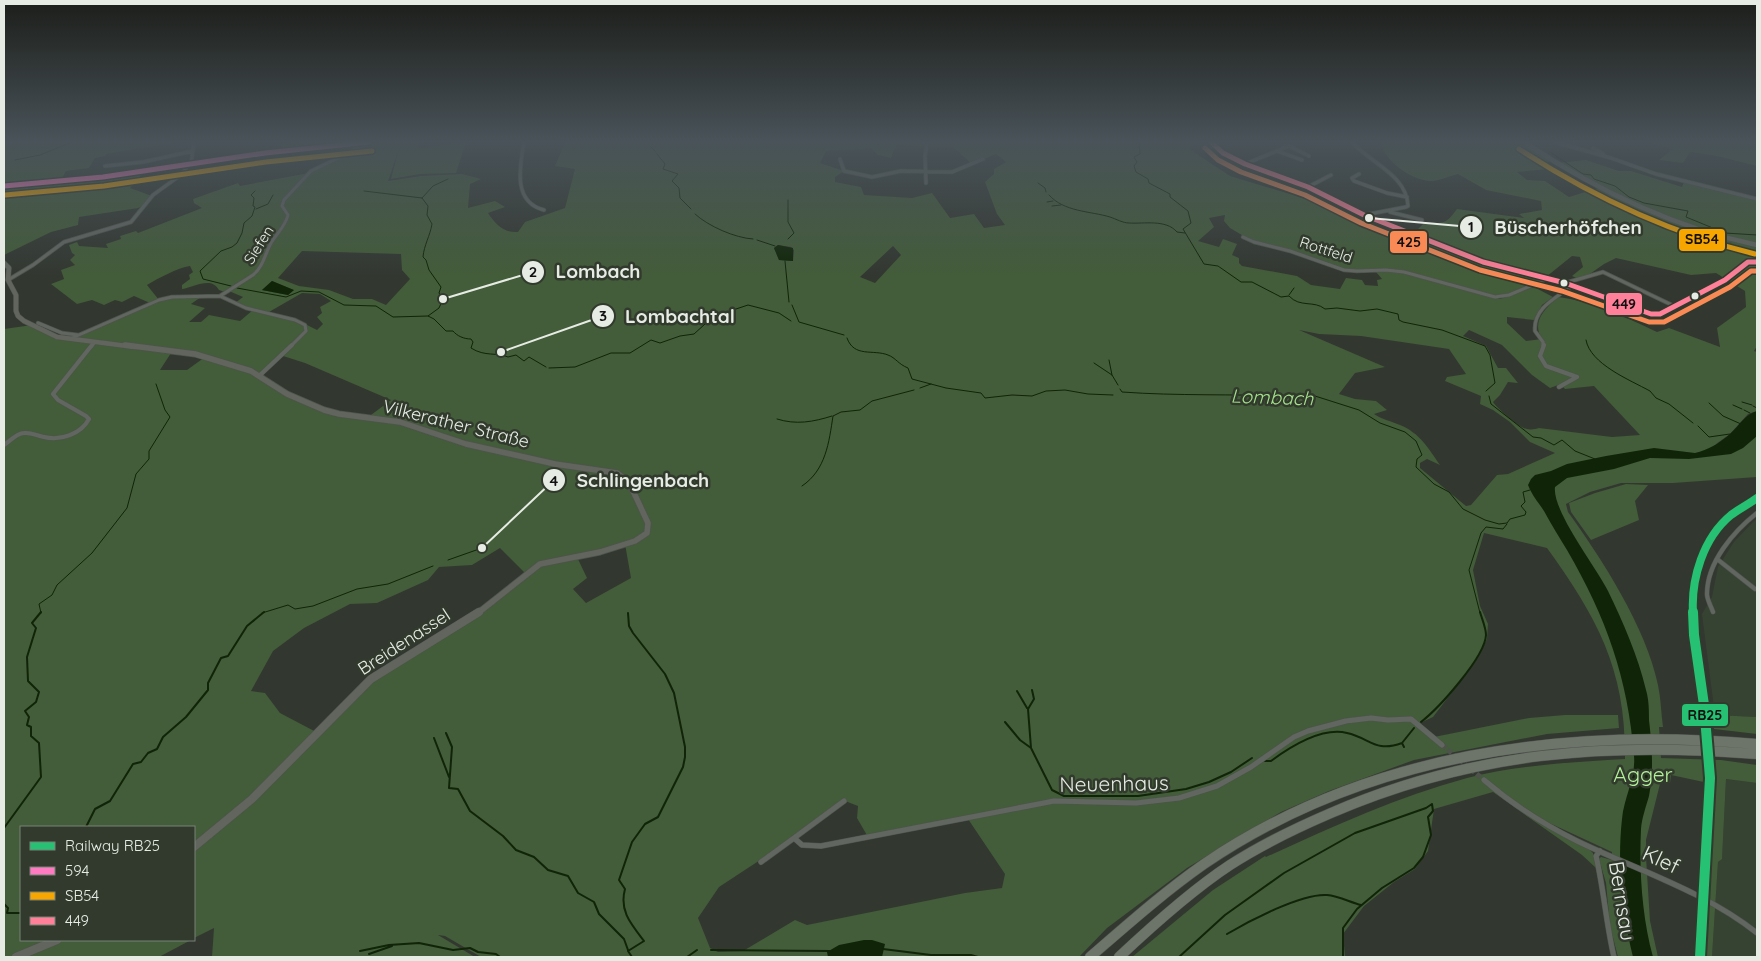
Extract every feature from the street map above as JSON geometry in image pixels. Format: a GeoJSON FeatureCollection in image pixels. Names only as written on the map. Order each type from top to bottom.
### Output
{"type":"FeatureCollection","features":[{"type":"Feature","properties":{"kind":"highway"},"geometry":{"type":"LineString","coordinates":[[1090,957],[1163,894],[1223,852],[1293,814],[1360,784],[1450,758],[1542,744],[1585,740],[1653,738],[1757,739]]}},
{"type":"Feature","properties":{"kind":"highway"},"geometry":{"type":"LineString","coordinates":[[1717,740],[1757,744]]}},
{"type":"Feature","properties":{"kind":"highway"},"geometry":{"type":"LineString","coordinates":[[1119,957],[1153,925],[1231,864],[1304,825],[1383,793],[1460,769],[1531,756],[1656,749],[1757,754]]}},
{"type":"Feature","properties":{"kind":"street"},"geometry":{"type":"LineString","coordinates":[[7,281],[64,242],[131,222],[138,216],[154,194],[164,187]]}},
{"type":"Feature","properties":{"kind":"street","name":"Siefen"},"geometry":{"type":"LineString","coordinates":[[220,296],[258,271],[272,242],[287,222],[288,215],[282,208],[283,203],[296,187]]}},
{"type":"Feature","properties":{"kind":"street"},"geometry":{"type":"LineString","coordinates":[[520,187],[536,209],[544,210]]}},
{"type":"Feature","properties":{"kind":"street"},"geometry":{"type":"LineString","coordinates":[[1305,187],[1364,214],[1483,262],[1572,286],[1651,314],[1660,314],[1725,280],[1748,262],[1757,262]]}},
{"type":"Feature","properties":{"kind":"street"},"geometry":{"type":"LineString","coordinates":[[1369,187],[1387,194],[1407,197]]}},
{"type":"Feature","properties":{"kind":"street"},"geometry":{"type":"LineString","coordinates":[[1364,214],[1387,212],[1408,206],[1406,191],[1403,187]]}},
{"type":"Feature","properties":{"kind":"street"},"geometry":{"type":"LineString","coordinates":[[1600,187],[1639,206],[1710,234],[1757,245]]}},
{"type":"Feature","properties":{"kind":"street"},"geometry":{"type":"LineString","coordinates":[[1708,187],[1757,199]]}},
{"type":"Feature","properties":{"kind":"street"},"geometry":{"type":"LineString","coordinates":[[1387,212],[1422,220]]}},
{"type":"Feature","properties":{"kind":"street","name":"Rottfeld"},"geometry":{"type":"LineString","coordinates":[[1243,237],[1256,244],[1287,250],[1322,264],[1344,270],[1362,272],[1384,269],[1402,272],[1495,296],[1509,295],[1547,279]]}},
{"type":"Feature","properties":{"kind":"street","name":"Vilkerather Straße"},"geometry":{"type":"LineString","coordinates":[[4,263],[10,268],[7,281],[16,295],[16,311],[20,319],[44,331],[70,339],[186,352],[244,368],[288,394],[324,410],[400,422],[466,444],[555,464],[617,473],[627,481],[648,524],[647,533],[642,537]]}},
{"type":"Feature","properties":{"kind":"street"},"geometry":{"type":"LineString","coordinates":[[1565,284],[1603,272],[1674,306]]}},
{"type":"Feature","properties":{"kind":"street"},"geometry":{"type":"LineString","coordinates":[[1559,387],[1577,377],[1560,373],[1547,366],[1540,357],[1544,344],[1535,332],[1535,325],[1543,308],[1572,286]]}},
{"type":"Feature","properties":{"kind":"street"},"geometry":{"type":"LineString","coordinates":[[70,339],[159,300],[172,297],[220,296],[246,308],[296,320],[305,326],[306,331],[302,337],[273,361],[259,376]]}},
{"type":"Feature","properties":{"kind":"street"},"geometry":{"type":"LineString","coordinates":[[40,323],[62,333],[78,335]]}},
{"type":"Feature","properties":{"kind":"street"},"geometry":{"type":"LineString","coordinates":[[4,445],[21,433],[59,438],[75,433],[85,425],[89,418],[58,400],[54,394],[95,342]]}},
{"type":"Feature","properties":{"kind":"street"},"geometry":{"type":"LineString","coordinates":[[1713,612],[1707,595],[1717,558],[1733,534],[1757,513]]}},
{"type":"Feature","properties":{"kind":"street"},"geometry":{"type":"LineString","coordinates":[[1751,517],[1757,521]]}},
{"type":"Feature","properties":{"kind":"street","name":"Breidenassel"},"geometry":{"type":"LineString","coordinates":[[195,846],[252,799],[371,680],[473,617],[537,566],[553,561],[588,555],[642,537]]}},
{"type":"Feature","properties":{"kind":"street"},"geometry":{"type":"LineString","coordinates":[[1717,558],[1755,589]]}},
{"type":"Feature","properties":{"kind":"street","name":"Neuenhaus"},"geometry":{"type":"LineString","coordinates":[[794,838],[802,845],[821,846],[1054,801],[1136,803],[1179,798],[1216,786],[1252,768],[1294,737],[1308,731],[1346,721],[1371,718],[1388,720],[1411,719],[1442,746]]}},
{"type":"Feature","properties":{"kind":"street"},"geometry":{"type":"LineString","coordinates":[[1484,780],[1529,813],[1600,851]]}},
{"type":"Feature","properties":{"kind":"street"},"geometry":{"type":"LineString","coordinates":[[761,862],[844,801]]}},
{"type":"Feature","properties":{"kind":"street","name":"Klef"},"geometry":{"type":"LineString","coordinates":[[1600,851],[1719,906],[1757,933]]}},
{"type":"Feature","properties":{"kind":"street","name":"Bernsau"},"geometry":{"type":"LineString","coordinates":[[1600,851],[1596,856],[1604,889],[1607,926],[1614,957]]}},
{"type":"Feature","properties":{"kind":"street"},"geometry":{"type":"LineString","coordinates":[[16,957],[55,941]]}},
{"type":"Feature","properties":{"kind":"shaded area"},"geometry":{"type":"Polygon","coordinates":[[[778,245],[793,248],[793,261],[779,260],[774,248],[778,245]]]}},
{"type":"Feature","properties":{"kind":"shaded area"},"geometry":{"type":"Polygon","coordinates":[[[272,281],[294,290],[288,295],[262,290],[272,281]]]}},
{"type":"Feature","properties":{"kind":"shaded area","name":"Agger"},"geometry":{"type":"Polygon","coordinates":[[[1757,411],[1757,436],[1743,448],[1731,454],[1689,459],[1650,458],[1614,469],[1567,478],[1555,487],[1560,510],[1608,591],[1630,639],[1648,698],[1652,767],[1651,786],[1643,816],[1640,861],[1644,910],[1653,957],[1633,957],[1623,906],[1620,871],[1622,819],[1634,764],[1626,700],[1613,649],[1593,599],[1567,550],[1528,485],[1535,475],[1567,464],[1606,456],[1654,448],[1700,452],[1722,440],[1745,418],[1757,411]]]}},
{"type":"Feature","properties":{"kind":"shaded area"},"geometry":{"type":"Polygon","coordinates":[[[1757,518],[1757,717],[1715,715],[1702,614],[1712,597],[1718,567],[1734,542],[1757,518]]]}},
{"type":"Feature","properties":{"kind":"shaded area"},"geometry":{"type":"Polygon","coordinates":[[[1726,779],[1757,783],[1757,957],[1712,957],[1718,862],[1722,858],[1726,779]]]}},
{"type":"Feature","properties":{"kind":"shaded area"},"geometry":{"type":"Polygon","coordinates":[[[864,940],[885,944],[882,957],[828,957],[827,952],[839,945],[864,940]]]}},
{"type":"Feature","properties":{"kind":"green space"},"geometry":{"type":"Polygon","coordinates":[[[4,187],[131,187],[130,188],[152,196],[145,205],[138,208],[79,217],[78,225],[51,232],[4,255],[4,187]]]}},
{"type":"Feature","properties":{"kind":"green space"},"geometry":{"type":"Polygon","coordinates":[[[227,187],[470,187],[468,208],[495,201],[505,207],[488,213],[497,225],[504,230],[518,232],[525,222],[565,208],[570,187],[860,187],[864,195],[912,198],[932,193],[950,218],[974,214],[984,228],[1005,225],[997,214],[987,187],[1266,187],[1313,201],[1377,230],[1386,231],[1394,228],[1412,235],[1425,222],[1444,222],[1457,209],[1524,218],[1519,214],[1542,210],[1541,201],[1486,190],[1480,187],[1554,187],[1569,197],[1598,188],[1636,206],[1701,232],[1757,247],[1757,346],[1754,351],[1757,352],[1757,411],[1748,414],[1730,434],[1716,444],[1731,441],[1750,421],[1749,417],[1757,412],[1757,477],[1673,483],[1621,483],[1590,492],[1566,504],[1568,512],[1595,551],[1621,594],[1644,640],[1659,690],[1663,727],[1659,727],[1661,758],[1721,760],[1757,765],[1757,783],[1726,779],[1722,859],[1718,862],[1712,957],[1704,957],[1714,798],[1713,784],[1671,775],[1670,783],[1661,780],[1646,840],[1650,921],[1658,957],[1618,957],[1610,926],[1606,883],[1599,859],[1601,857],[1612,860],[1612,852],[1545,821],[1505,795],[1501,790],[1495,791],[1532,818],[1588,848],[1593,853],[1596,868],[1582,855],[1493,792],[1434,809],[1428,851],[1415,869],[1394,882],[1364,906],[1343,934],[1345,957],[1132,957],[1213,890],[1265,856],[1365,813],[1415,794],[1486,774],[1546,765],[1625,759],[1624,727],[1614,672],[1606,647],[1581,598],[1547,548],[1484,533],[1473,570],[1480,606],[1488,624],[1487,639],[1475,662],[1433,717],[1420,723],[1412,717],[1388,719],[1370,716],[1322,725],[1325,728],[1371,719],[1389,722],[1411,722],[1440,745],[1442,745],[1434,737],[1529,718],[1565,715],[1618,715],[1619,728],[1547,734],[1414,760],[1329,791],[1281,812],[1187,868],[1107,928],[1079,957],[481,957],[445,936],[438,935],[475,957],[212,957],[214,928],[195,938],[195,826],[20,826],[20,941],[189,941],[159,957],[4,957],[4,329],[32,325],[57,337],[70,339],[150,303],[134,296],[122,302],[115,300],[104,305],[92,300],[77,304],[51,284],[64,279],[61,270],[75,265],[70,260],[75,255],[72,253],[69,245],[77,242],[79,246],[108,248],[106,244],[121,239],[120,236],[136,231],[138,233],[202,208],[194,203],[193,199],[227,187]],[[1225,215],[1209,218],[1214,227],[1198,241],[1219,247],[1223,239],[1237,244],[1232,255],[1239,258],[1239,263],[1242,266],[1297,276],[1311,285],[1340,289],[1346,278],[1362,280],[1365,285],[1378,286],[1377,280],[1382,279],[1376,272],[1384,270],[1416,275],[1500,299],[1534,287],[1553,297],[1542,305],[1534,320],[1507,317],[1507,323],[1526,341],[1542,339],[1538,327],[1539,321],[1544,311],[1558,297],[1597,306],[1657,332],[1669,328],[1720,347],[1717,328],[1746,307],[1745,291],[1716,273],[1691,275],[1616,258],[1579,279],[1572,276],[1583,267],[1580,257],[1572,256],[1541,281],[1507,294],[1496,296],[1402,271],[1383,268],[1362,271],[1344,269],[1287,249],[1257,244],[1230,228],[1224,221],[1225,215]],[[1692,230],[1686,235],[1688,246],[1696,249],[1717,239],[1727,242],[1692,230]],[[778,245],[774,248],[779,260],[793,261],[794,250],[791,247],[778,245]],[[893,246],[860,277],[875,283],[901,255],[893,246]],[[302,251],[278,278],[299,286],[329,290],[353,299],[372,299],[386,305],[410,279],[402,270],[401,254],[302,251]],[[190,266],[162,276],[147,285],[159,300],[172,297],[201,297],[191,304],[205,308],[189,322],[201,322],[209,315],[240,321],[253,310],[235,303],[243,297],[229,291],[234,286],[225,292],[207,283],[182,289],[182,285],[190,279],[189,275],[193,272],[190,266]],[[272,281],[262,290],[288,295],[294,290],[272,281]],[[302,293],[269,312],[301,322],[317,330],[323,324],[317,317],[322,313],[320,307],[331,301],[320,294],[302,293]],[[1299,330],[1385,367],[1355,373],[1339,394],[1355,399],[1376,401],[1387,410],[1374,414],[1407,428],[1419,437],[1440,465],[1427,459],[1420,463],[1420,468],[1466,506],[1471,505],[1497,475],[1508,474],[1555,453],[1530,442],[1510,422],[1493,410],[1480,404],[1481,396],[1445,381],[1447,377],[1466,374],[1449,349],[1361,336],[1319,334],[1299,330]],[[1469,330],[1463,336],[1486,346],[1498,368],[1506,368],[1518,383],[1508,382],[1493,402],[1508,417],[1523,428],[1539,428],[1612,437],[1640,435],[1594,386],[1565,389],[1561,384],[1550,388],[1532,375],[1502,345],[1469,330]],[[173,350],[160,370],[187,370],[205,357],[173,350]],[[280,355],[259,376],[311,404],[367,418],[391,400],[305,363],[280,355]],[[625,544],[577,557],[587,578],[573,589],[586,603],[631,578],[625,544]],[[500,548],[472,565],[439,567],[428,580],[377,603],[350,604],[304,628],[273,651],[251,691],[265,693],[280,713],[318,733],[371,680],[473,617],[526,574],[500,548]],[[845,801],[794,838],[719,887],[698,918],[710,948],[718,952],[743,951],[795,920],[807,925],[965,893],[1002,888],[1005,874],[968,819],[868,837],[857,818],[858,806],[845,801]]]}},
{"type":"Feature","properties":{"kind":"green space"},"geometry":{"type":"Polygon","coordinates":[[[1604,187],[1705,187],[1757,199],[1757,244],[1717,235],[1639,205],[1604,187]]]}},
{"type":"Feature","properties":{"kind":"green space"},"geometry":{"type":"Polygon","coordinates":[[[1626,484],[1648,485],[1635,501],[1639,520],[1591,540],[1571,512],[1569,503],[1626,484]]]}},
{"type":"Feature","properties":{"kind":"green space"},"geometry":{"type":"Polygon","coordinates":[[[1715,715],[1757,717],[1757,734],[1714,729],[1715,715]]]}},
{"type":"Feature","properties":{"kind":"waterway"},"geometry":{"type":"LineString","coordinates":[[422,198],[432,187]]}},
{"type":"Feature","properties":{"kind":"waterway"},"geometry":{"type":"LineString","coordinates":[[678,187],[680,198],[691,209]]}},
{"type":"Feature","properties":{"kind":"waterway"},"geometry":{"type":"LineString","coordinates":[[1043,187],[1046,192]]}},
{"type":"Feature","properties":{"kind":"waterway"},"geometry":{"type":"LineString","coordinates":[[1156,187],[1170,194],[1170,197],[1188,211],[1191,223],[1183,229],[1204,264],[1218,266],[1241,282],[1252,282],[1281,297],[1289,296],[1298,302],[1321,306],[1325,309],[1337,308],[1360,311],[1377,309],[1398,314],[1399,320],[1403,322],[1442,330],[1485,346],[1490,355],[1495,383],[1486,391]]}},
{"type":"Feature","properties":{"kind":"waterway"},"geometry":{"type":"LineString","coordinates":[[1616,187],[1629,197],[1644,203],[1688,211],[1686,217],[1725,233],[1757,235]]}},
{"type":"Feature","properties":{"kind":"waterway"},"geometry":{"type":"LineString","coordinates":[[231,286],[203,279],[200,271],[221,251],[237,243],[244,223],[252,216],[255,207],[253,206],[254,198],[251,195],[255,191]]}},
{"type":"Feature","properties":{"kind":"waterway"},"geometry":{"type":"LineString","coordinates":[[364,191],[422,198]]}},
{"type":"Feature","properties":{"kind":"waterway"},"geometry":{"type":"LineString","coordinates":[[256,209],[268,204],[273,195]]}},
{"type":"Feature","properties":{"kind":"waterway"},"geometry":{"type":"LineString","coordinates":[[1049,195],[1055,201],[1070,208],[1127,223],[1167,225],[1177,232],[1185,233]]}},
{"type":"Feature","properties":{"kind":"waterway","name":"Lombach"},"geometry":{"type":"LineString","coordinates":[[422,198],[428,206],[427,215],[432,224],[423,257],[429,270],[441,287],[439,293],[443,299],[439,308],[428,316]]}},
{"type":"Feature","properties":{"kind":"waterway"},"geometry":{"type":"LineString","coordinates":[[788,200],[788,222],[794,233],[788,239]]}},
{"type":"Feature","properties":{"kind":"waterway"},"geometry":{"type":"LineString","coordinates":[[1047,202],[1053,201]]}},
{"type":"Feature","properties":{"kind":"waterway"},"geometry":{"type":"LineString","coordinates":[[1052,206],[1061,205]]}},
{"type":"Feature","properties":{"kind":"waterway"},"geometry":{"type":"LineString","coordinates":[[695,214],[722,231],[753,239]]}},
{"type":"Feature","properties":{"kind":"waterway"},"geometry":{"type":"LineString","coordinates":[[757,240],[775,246]]}},
{"type":"Feature","properties":{"kind":"waterway"},"geometry":{"type":"LineString","coordinates":[[785,261],[789,302]]}},
{"type":"Feature","properties":{"kind":"waterway"},"geometry":{"type":"LineString","coordinates":[[237,288],[286,297],[301,291],[319,292],[344,305],[376,306],[393,317],[428,316]]}},
{"type":"Feature","properties":{"kind":"waterway"},"geometry":{"type":"LineString","coordinates":[[1289,295],[1294,288]]}},
{"type":"Feature","properties":{"kind":"waterway","name":"Lombach"},"geometry":{"type":"LineString","coordinates":[[549,368],[575,367],[611,353],[630,353],[651,340],[660,343],[680,336],[694,334],[705,324],[724,313],[748,305],[779,313],[791,321]]}},
{"type":"Feature","properties":{"kind":"waterway","name":"Lombach"},"geometry":{"type":"LineString","coordinates":[[792,305],[799,322],[844,335]]}},
{"type":"Feature","properties":{"kind":"waterway","name":"Lombach"},"geometry":{"type":"LineString","coordinates":[[428,316],[434,319],[446,331],[453,331],[461,337],[471,339],[473,342],[471,348],[476,351],[508,357],[516,355],[524,361],[529,357],[546,367]]}},
{"type":"Feature","properties":{"kind":"waterway","name":"Lombach"},"geometry":{"type":"LineString","coordinates":[[847,338],[850,344],[859,351],[888,355],[908,368],[912,379],[931,384]]}},
{"type":"Feature","properties":{"kind":"waterway"},"geometry":{"type":"LineString","coordinates":[[1586,340],[1589,349],[1603,364],[1650,391],[1656,398],[1669,404],[1693,423]]}},
{"type":"Feature","properties":{"kind":"waterway"},"geometry":{"type":"LineString","coordinates":[[1109,360],[1112,375]]}},
{"type":"Feature","properties":{"kind":"waterway"},"geometry":{"type":"LineString","coordinates":[[1094,363],[1112,375]]}},
{"type":"Feature","properties":{"kind":"waterway"},"geometry":{"type":"LineString","coordinates":[[1112,375],[1118,385]]}},
{"type":"Feature","properties":{"kind":"waterway"},"geometry":{"type":"LineString","coordinates":[[41,612],[39,604],[52,595],[57,585],[92,553],[127,508],[136,474],[149,459],[149,451],[170,417],[165,410],[156,384]]}},
{"type":"Feature","properties":{"kind":"waterway","name":"Lombach"},"geometry":{"type":"LineString","coordinates":[[920,388],[931,384]]}},
{"type":"Feature","properties":{"kind":"waterway","name":"Lombach"},"geometry":{"type":"LineString","coordinates":[[931,384],[981,393],[985,398],[1012,395],[1032,396],[1046,391],[1065,390],[1088,394],[1113,395]]}},
{"type":"Feature","properties":{"kind":"waterway","name":"Lombach"},"geometry":{"type":"LineString","coordinates":[[1120,389],[1122,392],[1163,394],[1288,396],[1293,394],[1315,396],[1359,410],[1380,423],[1405,432],[1416,441],[1422,455],[1417,459],[1416,467],[1434,484],[1449,492],[1463,509],[1485,520],[1499,524],[1507,523],[1510,519],[1525,515],[1526,512],[1521,506],[1525,502],[1523,492],[1530,490]]}},
{"type":"Feature","properties":{"kind":"waterway"},"geometry":{"type":"LineString","coordinates":[[802,486],[816,472],[825,455],[833,416],[841,412],[860,410],[872,401],[914,390]]}},
{"type":"Feature","properties":{"kind":"waterway"},"geometry":{"type":"LineString","coordinates":[[1489,396],[1491,404],[1533,437],[1541,438],[1554,445],[1562,440],[1575,451],[1595,459]]}},
{"type":"Feature","properties":{"kind":"waterway"},"geometry":{"type":"LineString","coordinates":[[1742,402],[1752,405]]}},
{"type":"Feature","properties":{"kind":"waterway"},"geometry":{"type":"LineString","coordinates":[[1709,403],[1723,416],[1741,424]]}},
{"type":"Feature","properties":{"kind":"waterway"},"geometry":{"type":"LineString","coordinates":[[1733,405],[1742,409]]}},
{"type":"Feature","properties":{"kind":"waterway"},"geometry":{"type":"LineString","coordinates":[[1753,406],[1757,408]]}},
{"type":"Feature","properties":{"kind":"waterway"},"geometry":{"type":"LineString","coordinates":[[1744,410],[1750,413]]}},
{"type":"Feature","properties":{"kind":"waterway"},"geometry":{"type":"LineString","coordinates":[[777,419],[804,422],[832,416]]}},
{"type":"Feature","properties":{"kind":"waterway"},"geometry":{"type":"LineString","coordinates":[[1698,426],[1709,437],[1730,434]]}},
{"type":"Feature","properties":{"kind":"waterway"},"geometry":{"type":"LineString","coordinates":[[1480,613],[1469,570],[1481,533],[1486,527],[1503,529],[1507,524]]}},
{"type":"Feature","properties":{"kind":"waterway"},"geometry":{"type":"LineString","coordinates":[[448,560],[482,548]]}},
{"type":"Feature","properties":{"kind":"waterway"},"geometry":{"type":"LineString","coordinates":[[263,613],[288,605],[295,609],[313,606],[357,589],[388,584],[433,566]]}},
{"type":"Feature","properties":{"kind":"waterway"},"geometry":{"type":"LineString","coordinates":[[4,828],[41,777],[39,743],[31,736],[31,727],[27,725],[29,717],[25,711],[36,702],[39,692],[28,681],[27,657],[36,628],[32,623],[41,612]]}},
{"type":"Feature","properties":{"kind":"waterway"},"geometry":{"type":"LineString","coordinates":[[1421,722],[1439,706],[1460,682],[1478,656],[1486,635],[1480,612]]}},
{"type":"Feature","properties":{"kind":"waterway"},"geometry":{"type":"LineString","coordinates":[[86,826],[95,809],[110,801],[133,764],[141,762],[148,753],[157,749],[163,737],[186,717],[208,690],[208,683],[221,658],[228,656],[247,626],[263,613]]}},
{"type":"Feature","properties":{"kind":"waterway"},"geometry":{"type":"LineString","coordinates":[[628,613],[629,626],[633,633],[665,674],[674,693],[685,747],[683,767],[658,817],[645,824],[632,842],[619,880],[625,889],[624,904],[627,917],[644,941],[628,951],[632,957]]}},
{"type":"Feature","properties":{"kind":"waterway"},"geometry":{"type":"LineString","coordinates":[[1031,748],[1028,709],[1034,699],[1032,690]]}},
{"type":"Feature","properties":{"kind":"waterway"},"geometry":{"type":"LineString","coordinates":[[1017,691],[1027,708]]}},
{"type":"Feature","properties":{"kind":"waterway"},"geometry":{"type":"LineString","coordinates":[[1005,722],[1020,740],[1031,748]]}},
{"type":"Feature","properties":{"kind":"waterway"},"geometry":{"type":"LineString","coordinates":[[1402,743],[1414,728]]}},
{"type":"Feature","properties":{"kind":"waterway"},"geometry":{"type":"LineString","coordinates":[[446,733],[452,747],[449,788],[458,789],[470,811],[503,836],[516,850],[534,857],[548,870],[568,876],[578,893],[594,902],[599,914],[624,939],[628,950]]}},
{"type":"Feature","properties":{"kind":"waterway"},"geometry":{"type":"LineString","coordinates":[[1265,761],[1271,761],[1297,744],[1327,733],[1347,733],[1379,746],[1393,746],[1402,743]]}},
{"type":"Feature","properties":{"kind":"waterway"},"geometry":{"type":"LineString","coordinates":[[434,738],[449,777]]}},
{"type":"Feature","properties":{"kind":"waterway"},"geometry":{"type":"LineString","coordinates":[[1402,743],[1404,747]]}},
{"type":"Feature","properties":{"kind":"waterway"},"geometry":{"type":"LineString","coordinates":[[1031,748],[1052,790],[1064,796],[1138,796],[1186,789],[1209,782],[1231,772],[1252,758]]}},
{"type":"Feature","properties":{"kind":"waterway"},"geometry":{"type":"LineString","coordinates":[[1179,957],[1225,915],[1284,873],[1355,833],[1426,808],[1432,804],[1433,811],[1428,817],[1431,835],[1423,857],[1414,868],[1382,888],[1357,909],[1343,928],[1343,957]]}},
{"type":"Feature","properties":{"kind":"waterway"},"geometry":{"type":"LineString","coordinates":[[1227,934],[1248,922],[1304,898],[1327,895],[1361,905]]}},
{"type":"Feature","properties":{"kind":"waterway"},"geometry":{"type":"LineString","coordinates":[[4,904],[8,908],[7,913],[20,913]]}},
{"type":"Feature","properties":{"kind":"waterway"},"geometry":{"type":"LineString","coordinates":[[360,951],[389,945],[419,943],[453,950],[470,948],[478,952],[496,954],[500,957]]}},
{"type":"Feature","properties":{"kind":"waterway"},"geometry":{"type":"LineString","coordinates":[[369,954],[392,946]]}},
{"type":"Feature","properties":{"kind":"waterway"},"geometry":{"type":"LineString","coordinates":[[883,949],[931,955],[971,955],[978,957]]}},
{"type":"Feature","properties":{"kind":"waterway"},"geometry":{"type":"LineString","coordinates":[[687,957],[697,950]]}},
{"type":"Feature","properties":{"kind":"waterway"},"geometry":{"type":"LineString","coordinates":[[711,950],[832,951]]}},
{"type":"Feature","properties":{"kind":"tunnel"},"geometry":{"type":"LineString","coordinates":[[1442,745],[1484,780]]}},
{"type":"Feature","properties":{"kind":"rail line","name":"RB25"},"geometry":{"type":"LineString","coordinates":[[1700,957],[1710,778],[1704,705],[1694,635],[1692,596],[1699,564],[1711,539],[1730,516],[1757,498]]}},
{"type":"Feature","properties":{"kind":"transit line","name":"SB54"},"geometry":{"type":"LineString","coordinates":[[5,195],[95,187]]}},
{"type":"Feature","properties":{"kind":"transit line","name":"425"},"geometry":{"type":"LineString","coordinates":[[1282,187],[1305,195],[1361,223],[1480,270],[1562,291],[1649,322],[1664,322],[1730,287],[1751,271],[1757,271]]}},
{"type":"Feature","properties":{"kind":"transit line","name":"449"},"geometry":{"type":"LineString","coordinates":[[1308,187],[1364,215],[1483,262],[1565,283],[1651,314],[1660,314],[1725,280],[1748,262],[1757,262]]}},
{"type":"Feature","properties":{"kind":"transit line","name":"SB54"},"geometry":{"type":"LineString","coordinates":[[1582,187],[1632,213],[1662,225],[1723,246],[1755,254]]}},
{"type":"Feature","properties":{"kind":"place","name":"Büscherhöfchen"},"geometry":{"type":"Point","coordinates":[1369,218]}},
{"type":"Feature","properties":{"kind":"place","name":"Lombach"},"geometry":{"type":"Point","coordinates":[443,299]}},
{"type":"Feature","properties":{"kind":"place","name":"Lombachtal"},"geometry":{"type":"Point","coordinates":[501,352]}},
{"type":"Feature","properties":{"kind":"place","name":"Schlingenbach"},"geometry":{"type":"Point","coordinates":[482,548]}}]}
